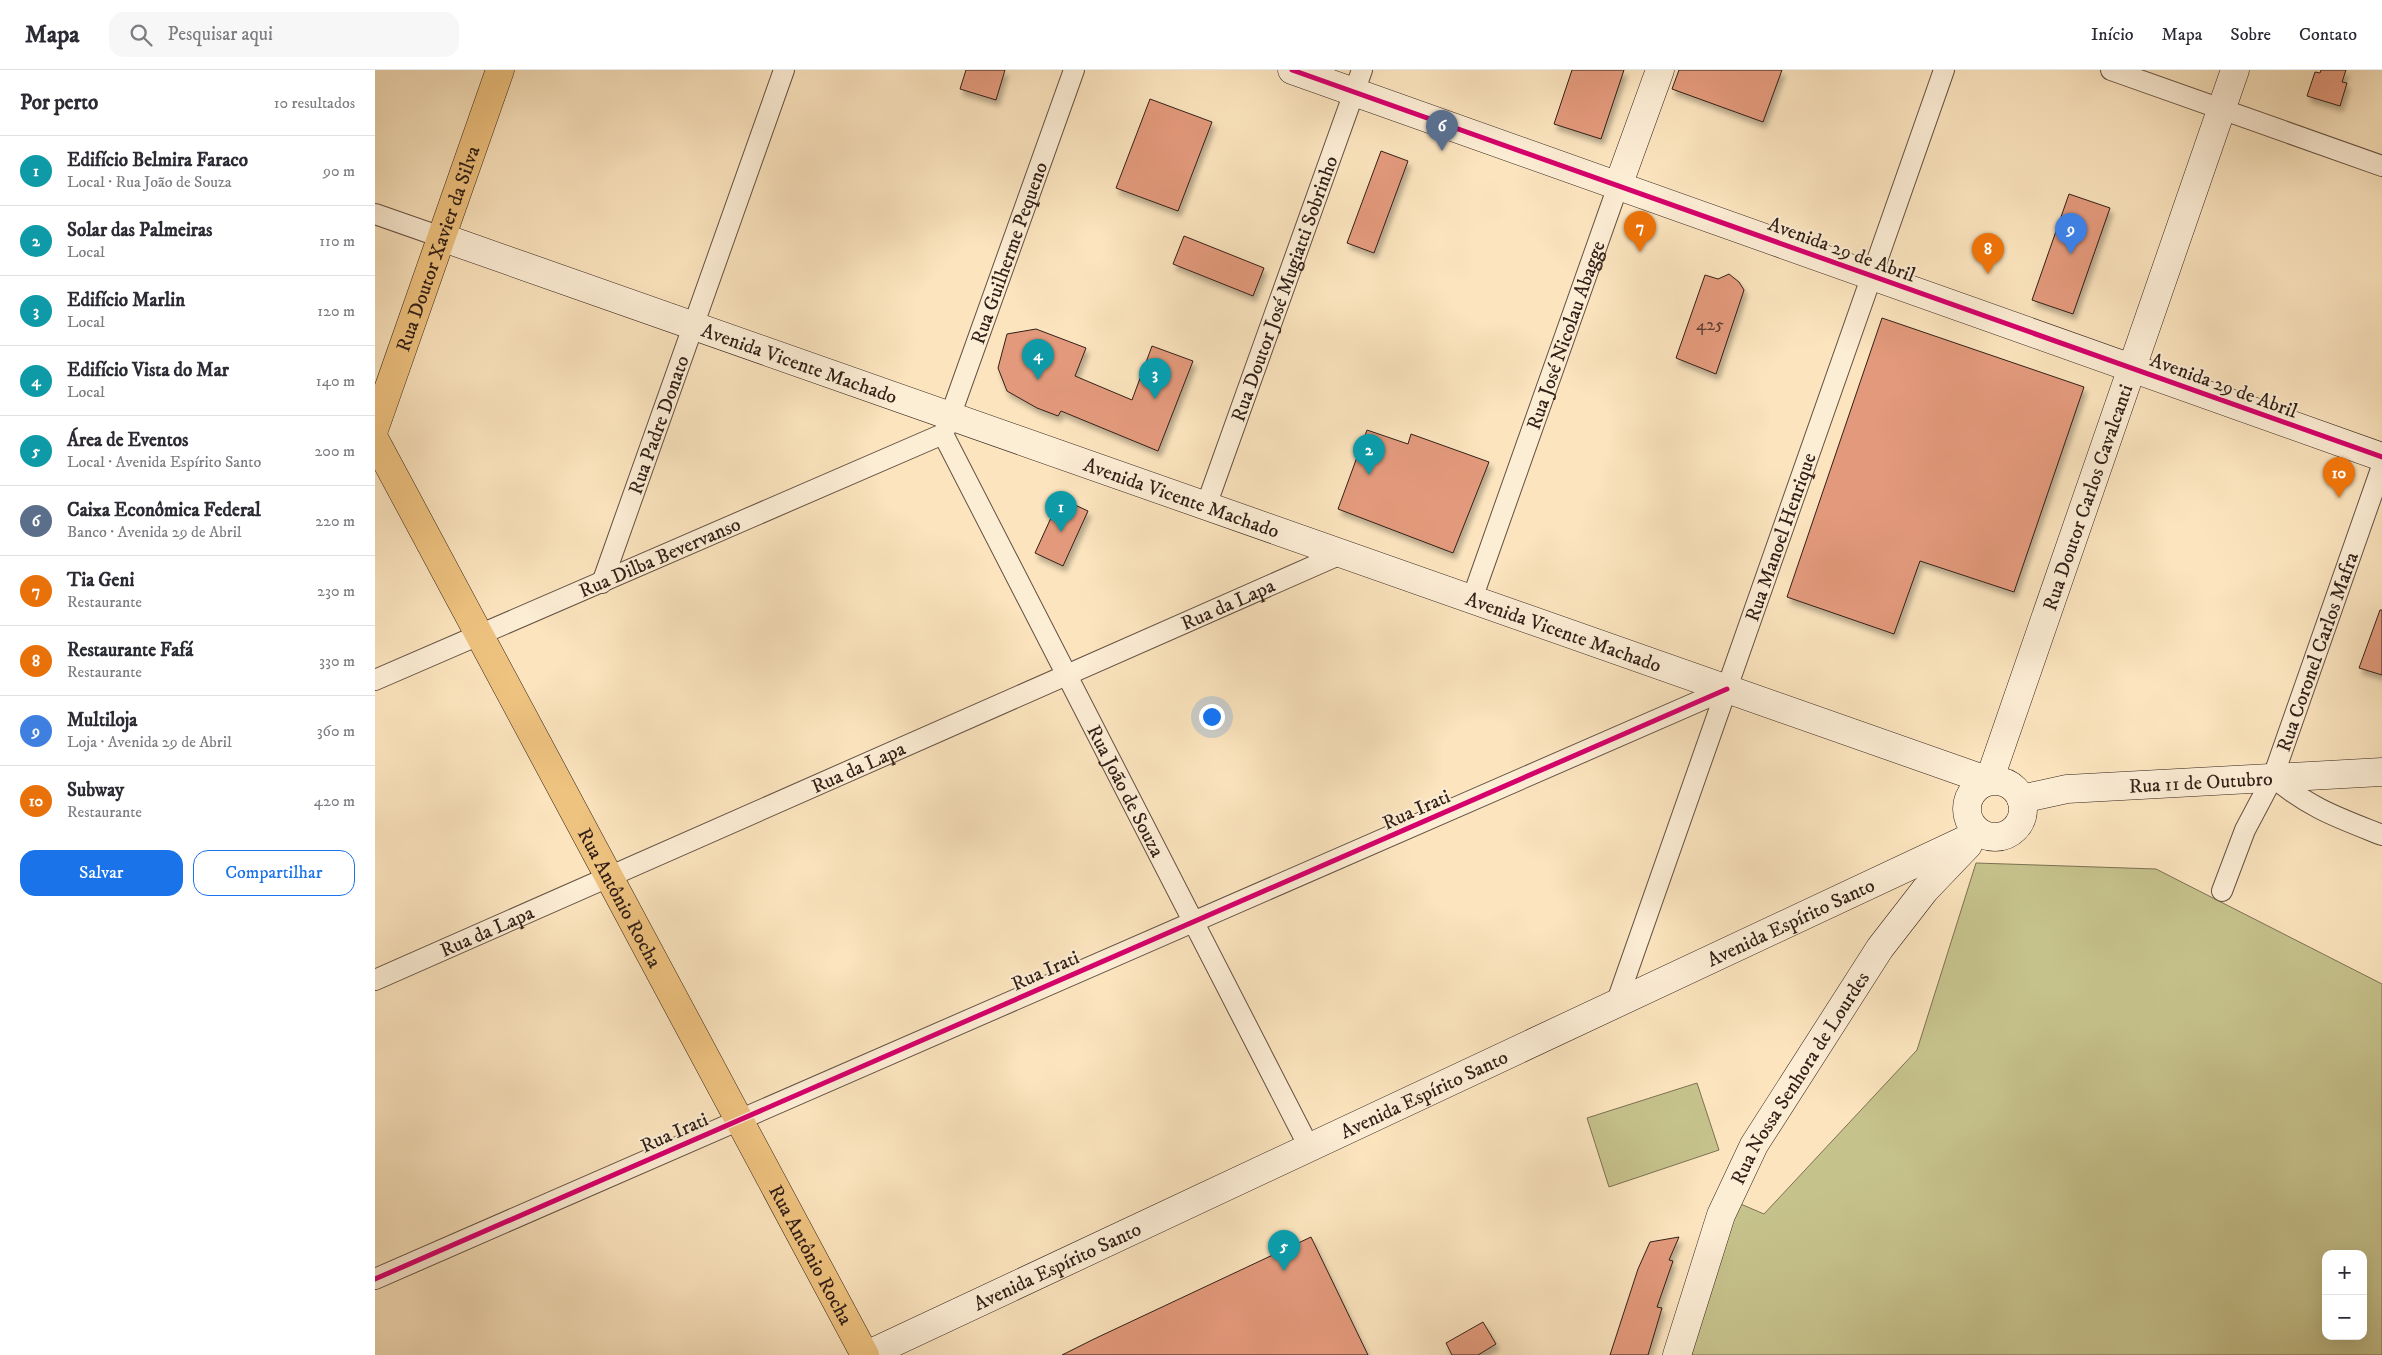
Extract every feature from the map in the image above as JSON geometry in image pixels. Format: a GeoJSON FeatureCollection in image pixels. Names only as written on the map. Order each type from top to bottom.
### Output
{"type":"FeatureCollection","features":[{"type":"Feature","properties":{"kind":"main road","name":"Rua Doutor Xavier da Silva"},"geometry":{"type":"LineString","coordinates":[[375,427],[500,70]]}},
{"type":"Feature","properties":{"kind":"main road","name":"Avenida 29 de Abril"},"geometry":{"type":"LineString","coordinates":[[1292,70],[1358,81],[1618,186],[2382,457]]}},
{"type":"Feature","properties":{"kind":"main road","name":"Rua José Nicolau Abagge"},"geometry":{"type":"LineString","coordinates":[[1618,186],[1660,70]]}},
{"type":"Feature","properties":{"kind":"main road","name":"Rua Doutor Carlos Cavalcanti"},"geometry":{"type":"LineString","coordinates":[[1989,781],[2235,70]]}},
{"type":"Feature","properties":{"kind":"main road","name":"Avenida Vicente Machado"},"geometry":{"type":"LineString","coordinates":[[441,237],[693,326],[947,425],[1206,506],[1989,781]]}},
{"type":"Feature","properties":{"kind":"main road","name":"Rua Antônio Rocha"},"geometry":{"type":"LineString","coordinates":[[375,440],[866,1355]]}},
{"type":"Feature","properties":{"kind":"main road","name":"Rua 11 de Outubro"},"geometry":{"type":"LineString","coordinates":[[2021,799],[2067,789],[2382,772]]}},
{"type":"Feature","properties":{"kind":"main road"},"geometry":{"type":"LineString","coordinates":[[1989,781],[2005,782],[2012,786],[2021,799],[2021,817],[2012,831],[1996,837],[1980,833],[1968,818],[1968,800],[1980,785],[1989,781]]}},
{"type":"Feature","properties":{"kind":"main road","name":"Avenida Espírito Santo"},"geometry":{"type":"LineString","coordinates":[[866,1355],[1980,833]]}},
{"type":"Feature","properties":{"kind":"main road","name":"Rua Nossa Senhora de Lourdes"},"geometry":{"type":"LineString","coordinates":[[1677,1355],[1721,1215],[1734,1182],[1758,1138],[1880,948],[1925,890],[1980,833]]}},
{"type":"Feature","properties":{"kind":"street","name":"Rua Padre Donato"},"geometry":{"type":"LineString","coordinates":[[602,583],[784,70]]}},
{"type":"Feature","properties":{"kind":"street","name":"Rua Guilherme Pequeno"},"geometry":{"type":"LineString","coordinates":[[947,425],[1073,70]]}},
{"type":"Feature","properties":{"kind":"street","name":"Rua Manoel Henrique"},"geometry":{"type":"LineString","coordinates":[[1616,1004],[1944,70]]}},
{"type":"Feature","properties":{"kind":"street"},"geometry":{"type":"LineString","coordinates":[[2111,70],[2382,166]]}},
{"type":"Feature","properties":{"kind":"street","name":"Rua Doutor José Mugiatti Sobrinho"},"geometry":{"type":"LineString","coordinates":[[1206,506],[1358,81]]}},
{"type":"Feature","properties":{"kind":"street","name":"Rua José Nicolau Abagge"},"geometry":{"type":"LineString","coordinates":[[1472,600],[1618,186]]}},
{"type":"Feature","properties":{"kind":"street","name":"Avenida Vicente Machado"},"geometry":{"type":"LineString","coordinates":[[375,214],[441,237]]}},
{"type":"Feature","properties":{"kind":"street","name":"Rua Dilba Bevervanso"},"geometry":{"type":"LineString","coordinates":[[375,680],[602,583],[947,425]]}},
{"type":"Feature","properties":{"kind":"street","name":"Rua João de Souza"},"geometry":{"type":"LineString","coordinates":[[947,425],[1067,675],[1309,1148]]}},
{"type":"Feature","properties":{"kind":"street","name":"Rua Coronel Carlos Mafra"},"geometry":{"type":"LineString","coordinates":[[2222,891],[2245,830],[2273,777],[2382,466]]}},
{"type":"Feature","properties":{"kind":"street","name":"Rua da Lapa"},"geometry":{"type":"LineString","coordinates":[[375,980],[1341,554]]}},
{"type":"Feature","properties":{"kind":"street","name":"Rua Irati"},"geometry":{"type":"LineString","coordinates":[[375,1279],[1727,689]]}},
{"type":"Feature","properties":{"kind":"street"},"geometry":{"type":"LineString","coordinates":[[2273,777],[2294,795],[2314,807],[2382,835]]}},
{"type":"Feature","properties":{"kind":"shaded area"},"geometry":{"type":"Polygon","coordinates":[[[1976,863],[2156,869],[2382,984],[2382,1355],[1683,1355],[1729,1199],[1764,1214],[1917,1050],[1976,863]]]}},
{"type":"Feature","properties":{"kind":"shaded area"},"geometry":{"type":"Polygon","coordinates":[[[1697,1083],[1719,1150],[1609,1187],[1587,1118],[1697,1083]]]}},
{"type":"Feature","properties":{"kind":"building"},"geometry":{"type":"Polygon","coordinates":[[[966,70],[1005,70],[996,100],[960,89],[966,70]]]}},
{"type":"Feature","properties":{"kind":"building"},"geometry":{"type":"Polygon","coordinates":[[[1572,70],[1624,70],[1601,139],[1554,124],[1572,70]]]}},
{"type":"Feature","properties":{"kind":"building"},"geometry":{"type":"Polygon","coordinates":[[[1679,70],[1782,70],[1763,122],[1672,89],[1679,70]]]}},
{"type":"Feature","properties":{"kind":"building"},"geometry":{"type":"Polygon","coordinates":[[[2321,70],[2346,70],[2342,82],[2347,83],[2340,106],[2307,96],[2315,72],[2320,73],[2321,70]]]}},
{"type":"Feature","properties":{"kind":"building"},"geometry":{"type":"Polygon","coordinates":[[[1150,99],[1212,122],[1178,211],[1116,188],[1150,99]]]}},
{"type":"Feature","properties":{"kind":"building"},"geometry":{"type":"Polygon","coordinates":[[[1381,151],[1408,161],[1374,253],[1347,243],[1381,151]]]}},
{"type":"Feature","properties":{"kind":"building"},"geometry":{"type":"Polygon","coordinates":[[[2069,194],[2110,208],[2073,314],[2032,300],[2069,194]]]}},
{"type":"Feature","properties":{"kind":"building"},"geometry":{"type":"Polygon","coordinates":[[[1184,236],[1264,268],[1253,296],[1173,264],[1184,236]]]}},
{"type":"Feature","properties":{"kind":"building"},"geometry":{"type":"Polygon","coordinates":[[[1729,274],[1739,282],[1744,290],[1716,374],[1676,358],[1705,275],[1718,279],[1729,274]]]}},
{"type":"Feature","properties":{"kind":"building"},"geometry":{"type":"Polygon","coordinates":[[[1882,318],[2084,387],[2014,592],[1920,561],[1894,634],[1787,597],[1882,318]]]}},
{"type":"Feature","properties":{"kind":"building"},"geometry":{"type":"Polygon","coordinates":[[[1036,329],[1086,348],[1075,376],[1132,400],[1152,346],[1193,361],[1158,451],[1061,411],[1058,416],[1037,408],[1007,391],[998,368],[1007,334],[1036,329]]]}},
{"type":"Feature","properties":{"kind":"building"},"geometry":{"type":"Polygon","coordinates":[[[1367,430],[1408,444],[1411,434],[1489,462],[1453,553],[1338,509],[1367,430]]]}},
{"type":"Feature","properties":{"kind":"building"},"geometry":{"type":"Polygon","coordinates":[[[1060,498],[1088,511],[1063,566],[1035,553],[1060,498]]]}},
{"type":"Feature","properties":{"kind":"building"},"geometry":{"type":"Polygon","coordinates":[[[2380,610],[2382,610],[2382,675],[2359,668],[2380,610]]]}},
{"type":"Feature","properties":{"kind":"building"},"geometry":{"type":"Polygon","coordinates":[[[1311,1237],[1368,1355],[1062,1355],[1094,1339],[1311,1237]]]}},
{"type":"Feature","properties":{"kind":"building"},"geometry":{"type":"Polygon","coordinates":[[[1679,1237],[1669,1260],[1673,1261],[1657,1307],[1662,1308],[1648,1355],[1610,1355],[1638,1269],[1650,1242],[1679,1237]]]}},
{"type":"Feature","properties":{"kind":"building"},"geometry":{"type":"Polygon","coordinates":[[[1483,1322],[1496,1344],[1478,1355],[1452,1355],[1446,1343],[1483,1322]]]}},
{"type":"Feature","properties":{"kind":"cycle path"},"geometry":{"type":"LineString","coordinates":[[1292,70],[2382,457]]}},
{"type":"Feature","properties":{"kind":"cycle path"},"geometry":{"type":"LineString","coordinates":[[375,1279],[1727,689]]}},
{"type":"Feature","properties":{"kind":"place","name":"Caixa Econômica Federal"},"geometry":{"type":"Point","coordinates":[1442,151]}},
{"type":"Feature","properties":{"kind":"place","name":"Tia Geni"},"geometry":{"type":"Point","coordinates":[1640,252]}},
{"type":"Feature","properties":{"kind":"place","name":"Multiloja"},"geometry":{"type":"Point","coordinates":[2071,254]}},
{"type":"Feature","properties":{"kind":"place","name":"Restaurante Fafá"},"geometry":{"type":"Point","coordinates":[1988,274]}},
{"type":"Feature","properties":{"kind":"place","name":"Edifício Vista do Mar"},"geometry":{"type":"Point","coordinates":[1038,380]}},
{"type":"Feature","properties":{"kind":"place","name":"Edifício Marlin"},"geometry":{"type":"Point","coordinates":[1155,399]}},
{"type":"Feature","properties":{"kind":"place","name":"Solar das Palmeiras"},"geometry":{"type":"Point","coordinates":[1369,475]}},
{"type":"Feature","properties":{"kind":"place","name":"Subway"},"geometry":{"type":"Point","coordinates":[2339,498]}},
{"type":"Feature","properties":{"kind":"place","name":"Edifício Belmira Faraco"},"geometry":{"type":"Point","coordinates":[1061,532]}},
{"type":"Feature","properties":{"kind":"place","name":"Área de Eventos"},"geometry":{"type":"Point","coordinates":[1284,1271]}}]}
